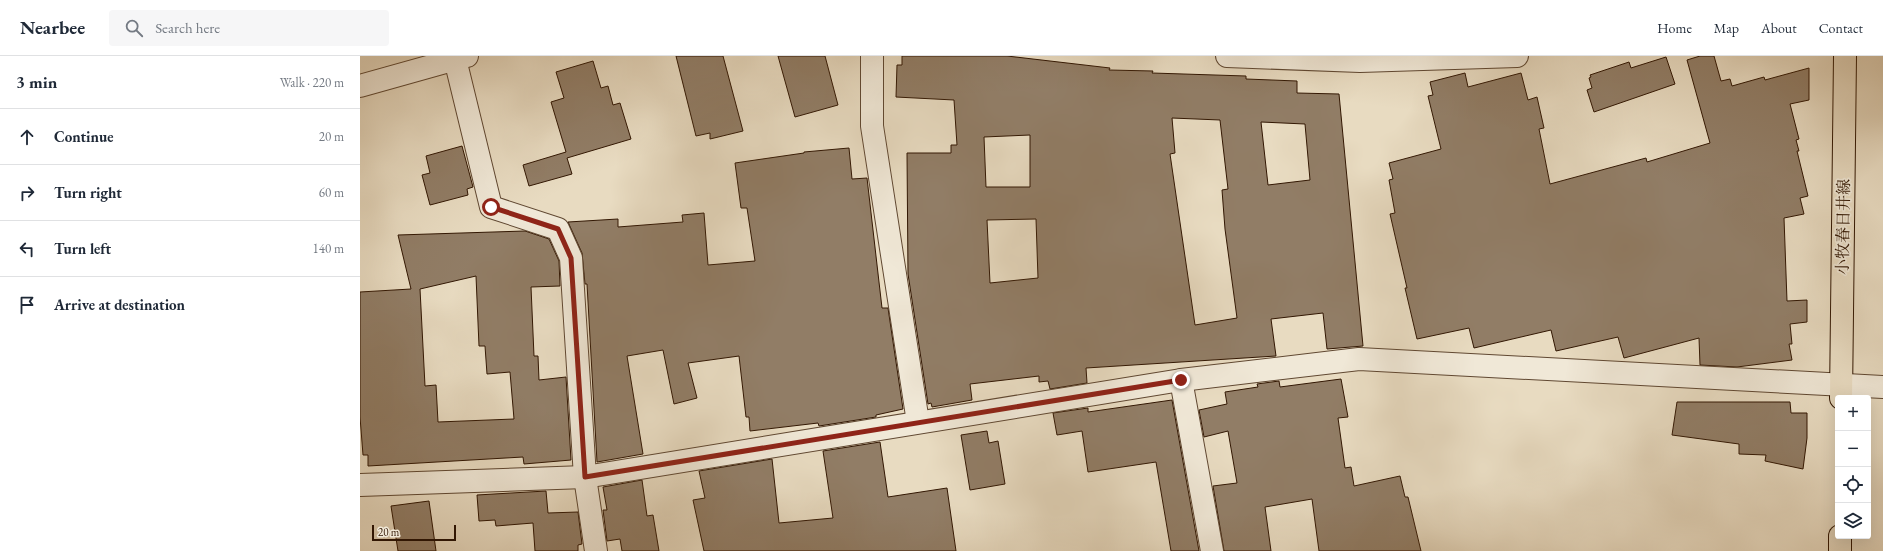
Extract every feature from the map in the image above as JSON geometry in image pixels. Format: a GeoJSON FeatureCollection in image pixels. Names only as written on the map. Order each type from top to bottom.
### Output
{"type":"FeatureCollection","features":[{"type":"Feature","properties":{"kind":"main road","name":"小牧春日井線"},"geometry":{"type":"LineString","coordinates":[[1841,391],[1845,56]]}},
{"type":"Feature","properties":{"kind":"main road"},"geometry":{"type":"LineString","coordinates":[[1840,539],[1840,551]]}},
{"type":"Feature","properties":{"kind":"street"},"geometry":{"type":"LineString","coordinates":[[872,56],[872,126],[918,422]]}},
{"type":"Feature","properties":{"kind":"street"},"geometry":{"type":"LineString","coordinates":[[1227,56],[1360,58],[1517,56]]}},
{"type":"Feature","properties":{"kind":"street"},"geometry":{"type":"LineString","coordinates":[[361,80],[461,58],[491,207],[558,229],[571,258],[585,477],[596,551]]}},
{"type":"Feature","properties":{"kind":"street"},"geometry":{"type":"LineString","coordinates":[[360,485],[585,477],[1181,380],[1359,359],[1841,391],[1883,387]]}},
{"type":"Feature","properties":{"kind":"street"},"geometry":{"type":"LineString","coordinates":[[1181,380],[1212,551]]}},
{"type":"Feature","properties":{"kind":"building"},"geometry":{"type":"Polygon","coordinates":[[[676,56],[723,56],[743,131],[710,139],[710,133],[696,136],[676,56]]]}},
{"type":"Feature","properties":{"kind":"building"},"geometry":{"type":"Polygon","coordinates":[[[778,56],[825,56],[838,105],[795,117],[778,56]]]}},
{"type":"Feature","properties":{"kind":"building"},"geometry":{"type":"Polygon","coordinates":[[[902,56],[1007,56],[1110,68],[1109,70],[1246,76],[1246,79],[1297,81],[1297,93],[1339,94],[1363,346],[1327,349],[1323,313],[1271,319],[1276,356],[1086,368],[1087,383],[1050,389],[1048,381],[1039,382],[1039,376],[970,384],[972,400],[932,407],[931,403],[928,404],[908,274],[907,153],[951,153],[951,145],[957,145],[954,100],[896,97],[897,65],[902,65],[902,56]],[[1172,118],[1175,153],[1170,154],[1195,325],[1237,318],[1225,229],[1222,190],[1228,189],[1220,120],[1172,118]],[[1261,122],[1268,185],[1310,180],[1305,124],[1261,122]],[[1030,135],[984,137],[986,187],[1030,187],[1030,135]],[[1036,219],[987,220],[990,283],[1038,278],[1036,219]]]}},
{"type":"Feature","properties":{"kind":"building"},"geometry":{"type":"Polygon","coordinates":[[[1700,56],[1714,56],[1721,81],[1730,79],[1732,86],[1764,77],[1765,80],[1809,68],[1809,100],[1790,104],[1799,139],[1796,140],[1799,151],[1797,151],[1808,196],[1800,198],[1804,214],[1784,218],[1787,301],[1807,300],[1807,322],[1790,324],[1792,344],[1789,344],[1792,360],[1737,367],[1700,365],[1699,338],[1624,358],[1618,337],[1556,351],[1551,330],[1474,348],[1469,328],[1417,339],[1390,214],[1395,213],[1389,180],[1393,179],[1389,163],[1441,149],[1428,96],[1433,95],[1430,82],[1465,73],[1468,87],[1521,73],[1528,100],[1537,97],[1544,128],[1539,129],[1550,184],[1646,158],[1647,162],[1710,143],[1687,60],[1700,56]]]}},
{"type":"Feature","properties":{"kind":"building"},"geometry":{"type":"Polygon","coordinates":[[[1666,57],[1675,84],[1594,112],[1587,90],[1592,88],[1589,78],[1591,77],[1590,75],[1629,62],[1631,68],[1666,57]]]}},
{"type":"Feature","properties":{"kind":"building"},"geometry":{"type":"Polygon","coordinates":[[[593,61],[601,88],[608,86],[613,105],[620,103],[631,139],[567,158],[572,174],[529,186],[523,165],[566,152],[551,102],[564,98],[556,72],[593,61]]]}},
{"type":"Feature","properties":{"kind":"building"},"geometry":{"type":"Polygon","coordinates":[[[462,146],[473,187],[467,189],[468,195],[430,205],[422,175],[430,173],[426,156],[462,146]]]}},
{"type":"Feature","properties":{"kind":"building"},"geometry":{"type":"Polygon","coordinates":[[[849,148],[852,179],[867,178],[882,308],[888,308],[903,409],[876,415],[876,417],[819,426],[818,423],[750,431],[749,417],[746,417],[739,356],[688,363],[697,398],[674,404],[663,350],[627,356],[643,454],[597,462],[587,284],[585,284],[582,253],[568,222],[618,219],[618,227],[683,222],[682,215],[704,213],[708,265],[755,261],[747,208],[741,208],[735,163],[804,152],[849,148]]]}},
{"type":"Feature","properties":{"kind":"building"},"geometry":{"type":"Polygon","coordinates":[[[525,231],[549,239],[559,261],[560,286],[531,287],[534,356],[538,356],[539,380],[566,377],[571,460],[524,464],[523,457],[368,466],[368,455],[363,455],[360,417],[360,292],[411,289],[398,235],[525,231]],[[476,276],[420,289],[425,386],[436,385],[438,422],[514,419],[510,372],[487,374],[485,346],[479,346],[476,276]]]}},
{"type":"Feature","properties":{"kind":"building"},"geometry":{"type":"Polygon","coordinates":[[[1341,379],[1348,417],[1338,418],[1345,468],[1351,467],[1354,486],[1400,476],[1405,497],[1408,497],[1421,551],[1319,551],[1312,499],[1265,507],[1271,551],[1224,551],[1213,486],[1237,483],[1228,431],[1204,437],[1199,410],[1227,404],[1225,392],[1258,387],[1257,384],[1279,381],[1280,387],[1341,379]]]}},
{"type":"Feature","properties":{"kind":"building"},"geometry":{"type":"Polygon","coordinates":[[[1172,400],[1199,551],[1171,551],[1156,462],[1088,472],[1082,431],[1057,435],[1053,413],[1088,408],[1088,412],[1172,400]]]}},
{"type":"Feature","properties":{"kind":"building"},"geometry":{"type":"Polygon","coordinates":[[[1677,402],[1790,402],[1791,413],[1807,413],[1807,438],[1803,469],[1765,461],[1766,455],[1739,454],[1739,444],[1672,435],[1677,402]]]}},
{"type":"Feature","properties":{"kind":"building"},"geometry":{"type":"Polygon","coordinates":[[[987,431],[989,443],[998,441],[1005,484],[970,490],[961,435],[987,431]]]}},
{"type":"Feature","properties":{"kind":"building"},"geometry":{"type":"Polygon","coordinates":[[[880,442],[888,497],[947,488],[956,551],[704,551],[693,500],[705,498],[699,471],[772,459],[779,523],[833,518],[823,451],[880,442]]]}},
{"type":"Feature","properties":{"kind":"building"},"geometry":{"type":"Polygon","coordinates":[[[642,480],[647,516],[653,515],[659,551],[622,551],[620,539],[607,541],[603,510],[607,510],[603,487],[642,480]]]}},
{"type":"Feature","properties":{"kind":"building"},"geometry":{"type":"Polygon","coordinates":[[[546,491],[548,513],[578,512],[582,544],[578,545],[578,551],[535,551],[533,523],[496,526],[495,520],[479,521],[477,495],[546,491]]]}},
{"type":"Feature","properties":{"kind":"building"},"geometry":{"type":"Polygon","coordinates":[[[429,501],[436,551],[398,551],[391,506],[429,501]]]}},
{"type":"Feature","properties":{"kind":"route"},"geometry":{"type":"LineString","coordinates":[[491,207],[558,229],[571,258],[585,477],[1181,380]]}}]}
